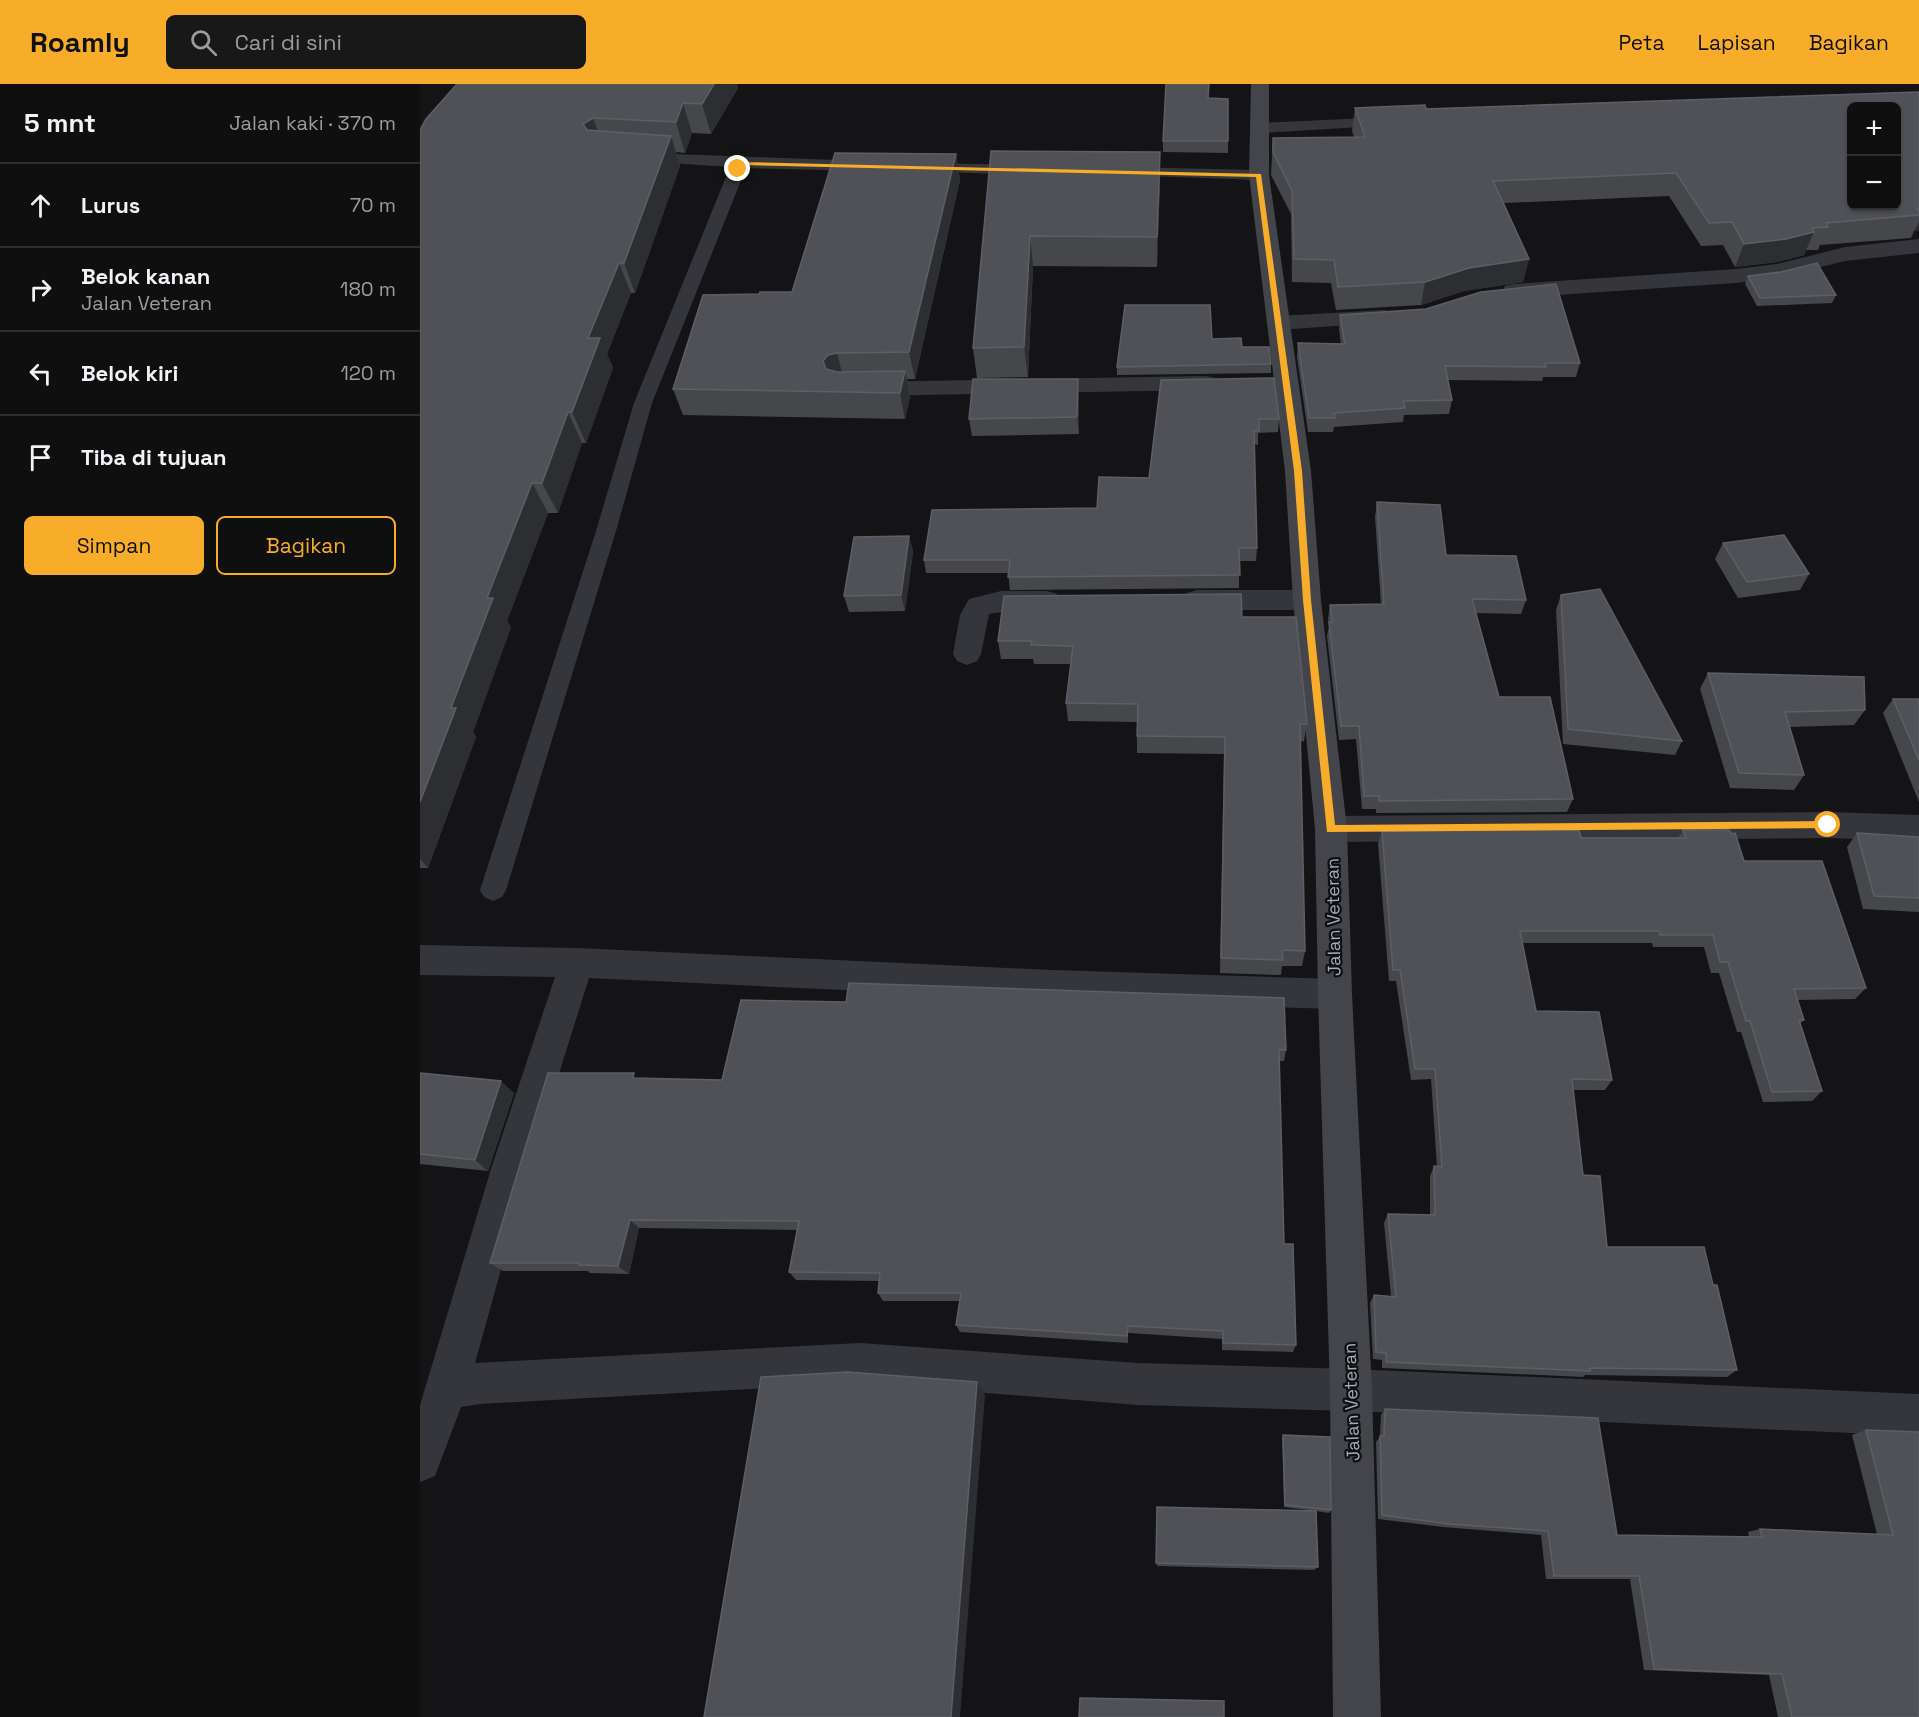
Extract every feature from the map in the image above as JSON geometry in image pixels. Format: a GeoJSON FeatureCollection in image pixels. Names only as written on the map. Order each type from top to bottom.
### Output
{"type":"FeatureCollection","features":[{"type":"Feature","properties":{"kind":"main road","name":"Jalan Veteran"},"geometry":{"type":"LineString","coordinates":[[1260,84],[1259,175],[1278,323],[1274,382],[1298,471],[1307,600],[1331,829],[1335,994],[1351,1390],[1357,1717]]}},
{"type":"Feature","properties":{"kind":"street"},"geometry":{"type":"LineString","coordinates":[[1491,295],[1552,288],[1736,276],[1777,271],[1845,254],[1919,246]]}},
{"type":"Feature","properties":{"kind":"street"},"geometry":{"type":"LineString","coordinates":[[1278,323],[1401,316]]}},
{"type":"Feature","properties":{"kind":"street"},"geometry":{"type":"LineString","coordinates":[[844,389],[1226,383]]}},
{"type":"Feature","properties":{"kind":"street"},"geometry":{"type":"LineString","coordinates":[[1176,600],[1307,600]]}},
{"type":"Feature","properties":{"kind":"street"},"geometry":{"type":"LineString","coordinates":[[967,654],[974,615],[983,603],[1071,601]]}},
{"type":"Feature","properties":{"kind":"street"},"geometry":{"type":"LineString","coordinates":[[1331,829],[1828,825],[1919,828]]}},
{"type":"Feature","properties":{"kind":"street"},"geometry":{"type":"LineString","coordinates":[[420,960],[577,963],[1053,985],[1335,994]]}},
{"type":"Feature","properties":{"kind":"street"},"geometry":{"type":"LineString","coordinates":[[420,1461],[447,1388],[510,1169],[577,963]]}},
{"type":"Feature","properties":{"kind":"street"},"geometry":{"type":"LineString","coordinates":[[447,1388],[480,1383],[860,1363],[1138,1384],[1351,1390],[1919,1415]]}},
{"type":"Feature","properties":{"kind":"lane"},"geometry":{"type":"LineString","coordinates":[[1260,128],[1404,122]]}},
{"type":"Feature","properties":{"kind":"lane"},"geometry":{"type":"LineString","coordinates":[[627,157],[740,163],[1043,170]]}},
{"type":"Feature","properties":{"kind":"lane"},"geometry":{"type":"LineString","coordinates":[[493,890],[606,531],[643,403],[740,163]]}},
{"type":"Feature","properties":{"kind":"lane"},"geometry":{"type":"LineString","coordinates":[[1102,171],[1259,175]]}},
{"type":"Feature","properties":{"kind":"building"},"geometry":{"type":"Polygon","coordinates":[[[457,84],[714,84],[702,104],[683,103],[676,122],[593,118],[583,124],[587,130],[671,136],[624,263],[619,263],[588,338],[600,338],[572,412],[568,412],[542,483],[532,483],[487,598],[493,598],[451,708],[456,708],[420,802],[420,130],[426,119],[457,84]]]}},
{"type":"Feature","properties":{"kind":"building"},"geometry":{"type":"Polygon","coordinates":[[[1166,84],[1209,84],[1208,98],[1228,99],[1228,141],[1163,141],[1166,84]]]}},
{"type":"Feature","properties":{"kind":"building"},"geometry":{"type":"Polygon","coordinates":[[[1919,92],[1919,209],[1917,209],[1919,215],[1826,223],[1828,227],[1812,228],[1814,232],[1786,239],[1744,244],[1732,222],[1709,223],[1676,173],[1493,181],[1529,259],[1469,268],[1425,282],[1338,287],[1334,260],[1294,259],[1292,191],[1273,152],[1273,138],[1365,137],[1355,108],[1425,105],[1426,109],[1919,92]]]}},
{"type":"Feature","properties":{"kind":"building"},"geometry":{"type":"Polygon","coordinates":[[[991,151],[1160,152],[1157,237],[1030,236],[1024,347],[973,348],[991,151]]]}},
{"type":"Feature","properties":{"kind":"building"},"geometry":{"type":"Polygon","coordinates":[[[835,153],[956,154],[909,352],[837,353],[828,355],[823,361],[826,369],[837,372],[905,371],[900,393],[673,389],[703,295],[792,292],[835,153]]]}},
{"type":"Feature","properties":{"kind":"building"},"geometry":{"type":"Polygon","coordinates":[[[1817,263],[1836,295],[1760,298],[1748,276],[1781,272],[1817,263]]]}},
{"type":"Feature","properties":{"kind":"building"},"geometry":{"type":"Polygon","coordinates":[[[1556,284],[1580,363],[1545,363],[1546,367],[1445,366],[1452,400],[1403,401],[1405,408],[1334,413],[1335,418],[1309,418],[1298,343],[1345,344],[1340,315],[1426,309],[1481,292],[1556,284]]]}},
{"type":"Feature","properties":{"kind":"building"},"geometry":{"type":"Polygon","coordinates":[[[1125,305],[1210,305],[1212,339],[1241,338],[1242,347],[1269,347],[1271,364],[1117,367],[1125,305]]]}},
{"type":"Feature","properties":{"kind":"building"},"geometry":{"type":"Polygon","coordinates":[[[1274,378],[1279,419],[1259,419],[1259,431],[1254,431],[1257,548],[1239,548],[1240,575],[1008,577],[1010,560],[924,560],[932,510],[1097,508],[1099,477],[1149,478],[1161,380],[1274,378]]]}},
{"type":"Feature","properties":{"kind":"building"},"geometry":{"type":"Polygon","coordinates":[[[973,379],[1078,379],[1077,417],[969,419],[973,379]]]}},
{"type":"Feature","properties":{"kind":"building"},"geometry":{"type":"Polygon","coordinates":[[[1377,502],[1440,505],[1446,555],[1516,556],[1526,600],[1472,599],[1499,697],[1550,697],[1573,799],[1379,801],[1379,796],[1364,796],[1359,726],[1341,726],[1329,622],[1332,622],[1330,605],[1384,604],[1377,502]]]}},
{"type":"Feature","properties":{"kind":"building"},"geometry":{"type":"Polygon","coordinates":[[[1784,535],[1809,574],[1747,582],[1723,543],[1784,535]]]}},
{"type":"Feature","properties":{"kind":"building"},"geometry":{"type":"Polygon","coordinates":[[[909,536],[901,595],[844,596],[854,537],[909,536]]]}},
{"type":"Feature","properties":{"kind":"building"},"geometry":{"type":"Polygon","coordinates":[[[1600,589],[1682,741],[1568,729],[1561,595],[1600,589]]]}},
{"type":"Feature","properties":{"kind":"building"},"geometry":{"type":"Polygon","coordinates":[[[1241,594],[1242,617],[1296,617],[1307,724],[1300,724],[1305,951],[1282,950],[1283,960],[1221,958],[1225,737],[1137,736],[1138,704],[1066,703],[1073,646],[1031,645],[1032,641],[998,641],[1004,596],[1241,594]]]}},
{"type":"Feature","properties":{"kind":"building"},"geometry":{"type":"Polygon","coordinates":[[[1708,673],[1864,677],[1865,710],[1785,712],[1804,775],[1739,773],[1708,673]]]}},
{"type":"Feature","properties":{"kind":"building"},"geometry":{"type":"Polygon","coordinates":[[[1893,699],[1919,699],[1919,760],[1893,699]]]}},
{"type":"Feature","properties":{"kind":"building"},"geometry":{"type":"Polygon","coordinates":[[[1579,830],[1581,838],[1686,838],[1683,830],[1729,830],[1732,834],[1735,833],[1744,861],[1822,861],[1866,988],[1794,989],[1804,1020],[1799,1020],[1822,1091],[1772,1092],[1750,1021],[1746,1021],[1728,962],[1720,962],[1713,935],[1660,935],[1659,931],[1520,931],[1536,1011],[1599,1012],[1612,1080],[1572,1079],[1583,1175],[1600,1176],[1607,1247],[1704,1247],[1713,1285],[1717,1285],[1737,1370],[1590,1368],[1590,1371],[1386,1362],[1386,1353],[1376,1352],[1374,1295],[1396,1297],[1388,1214],[1435,1215],[1434,1166],[1442,1167],[1435,1069],[1415,1069],[1400,970],[1393,970],[1382,831],[1579,830]]]}},
{"type":"Feature","properties":{"kind":"building"},"geometry":{"type":"Polygon","coordinates":[[[1857,833],[1919,837],[1919,898],[1874,896],[1857,833]]]}},
{"type":"Feature","properties":{"kind":"building"},"geometry":{"type":"Polygon","coordinates":[[[849,983],[1284,998],[1286,1050],[1279,1050],[1284,1244],[1293,1244],[1296,1345],[1223,1343],[1223,1331],[1128,1326],[1127,1336],[956,1325],[961,1293],[878,1293],[880,1273],[789,1272],[799,1221],[630,1220],[618,1266],[579,1265],[580,1263],[490,1263],[548,1073],[634,1073],[633,1078],[722,1080],[741,1000],[846,1002],[849,983]]]}},
{"type":"Feature","properties":{"kind":"building"},"geometry":{"type":"Polygon","coordinates":[[[420,1073],[501,1081],[475,1160],[420,1154],[420,1073]]]}},
{"type":"Feature","properties":{"kind":"building"},"geometry":{"type":"Polygon","coordinates":[[[847,1372],[977,1382],[951,1717],[704,1717],[761,1377],[847,1372]]]}},
{"type":"Feature","properties":{"kind":"building"},"geometry":{"type":"Polygon","coordinates":[[[1385,1409],[1598,1418],[1617,1535],[1762,1537],[1760,1529],[1893,1535],[1866,1430],[1919,1432],[1919,1717],[1792,1717],[1782,1674],[1654,1669],[1639,1576],[1554,1576],[1548,1531],[1449,1524],[1382,1515],[1380,1436],[1384,1436],[1385,1409]]]}},
{"type":"Feature","properties":{"kind":"building"},"geometry":{"type":"Polygon","coordinates":[[[1283,1435],[1330,1437],[1331,1510],[1285,1505],[1283,1435]]]}},
{"type":"Feature","properties":{"kind":"building"},"geometry":{"type":"Polygon","coordinates":[[[1157,1507],[1316,1511],[1318,1567],[1156,1563],[1157,1507]]]}},
{"type":"Feature","properties":{"kind":"building"},"geometry":{"type":"Polygon","coordinates":[[[1080,1698],[1224,1701],[1224,1717],[1079,1717],[1080,1698]]]}},
{"type":"Feature","properties":{"kind":"route"},"geometry":{"type":"LineString","coordinates":[[738,169],[740,163],[1259,175],[1298,471],[1307,600],[1331,829],[1828,825]]}}]}
